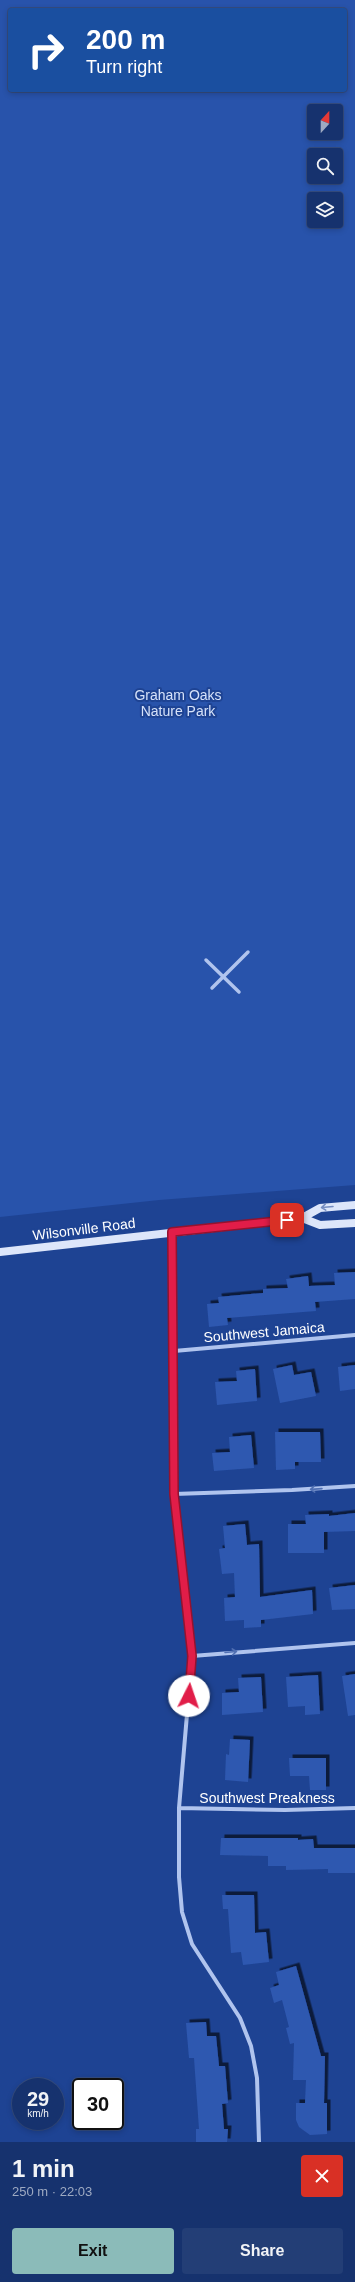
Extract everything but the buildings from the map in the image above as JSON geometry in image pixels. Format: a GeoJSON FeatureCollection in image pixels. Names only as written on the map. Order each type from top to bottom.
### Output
{"type":"FeatureCollection","features":[{"type":"Feature","properties":{"kind":"main road"},"geometry":{"type":"LineString","coordinates":[[302,1218],[320,1208],[355,1205]]}},
{"type":"Feature","properties":{"kind":"main road"},"geometry":{"type":"LineString","coordinates":[[302,1218],[320,1226],[355,1223]]}},
{"type":"Feature","properties":{"kind":"main road","name":"Wilsonville Road"},"geometry":{"type":"LineString","coordinates":[[0,1252],[302,1218]]}},
{"type":"Feature","properties":{"kind":"street"},"geometry":{"type":"LineString","coordinates":[[212,988],[248,952]]}},
{"type":"Feature","properties":{"kind":"street"},"geometry":{"type":"LineString","coordinates":[[206,960],[239,992]]}},
{"type":"Feature","properties":{"kind":"street"},"geometry":{"type":"LineString","coordinates":[[172,1232],[174,1494],[192,1656],[179,1808],[179,1877],[182,1912],[192,1944],[240,2018],[252,2046],[257,2078],[258,2142]]}},
{"type":"Feature","properties":{"kind":"street","name":"Southwest Jamaica"},"geometry":{"type":"LineString","coordinates":[[174,1351],[355,1335]]}},
{"type":"Feature","properties":{"kind":"street"},"geometry":{"type":"LineString","coordinates":[[174,1494],[292,1490],[355,1486]]}},
{"type":"Feature","properties":{"kind":"street"},"geometry":{"type":"LineString","coordinates":[[192,1656],[355,1643]]}},
{"type":"Feature","properties":{"kind":"street","name":"Southwest Preakness"},"geometry":{"type":"LineString","coordinates":[[179,1808],[285,1810],[355,1808]]}},
{"type":"Feature","properties":{"kind":"green space","name":"Graham Oaks Nature Park"},"geometry":{"type":"Polygon","coordinates":[[[0,0],[355,0],[355,1185],[159,1200],[0,1217],[0,0]]]}},
{"type":"Feature","properties":{"kind":"route"},"geometry":{"type":"LineString","coordinates":[[189,1696],[192,1656],[174,1494],[172,1232],[287,1220]]}}]}
